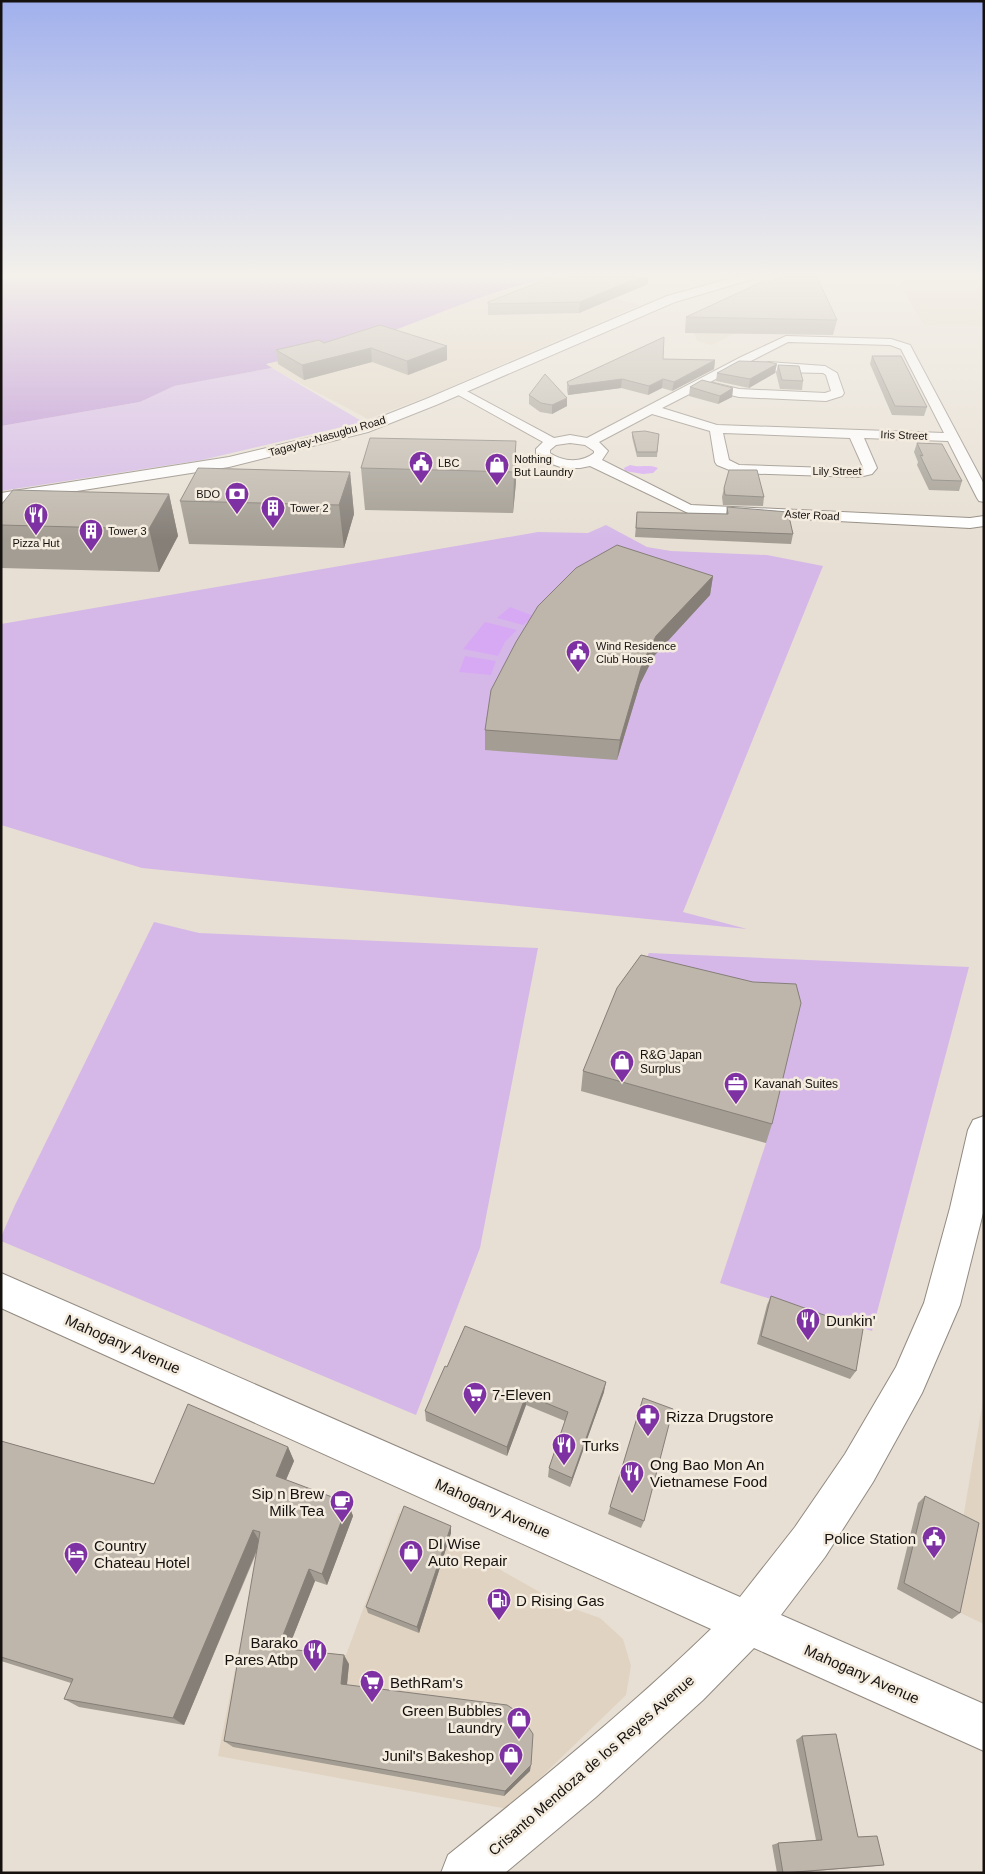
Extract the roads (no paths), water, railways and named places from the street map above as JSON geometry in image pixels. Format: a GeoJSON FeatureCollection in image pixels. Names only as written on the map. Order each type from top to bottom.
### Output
{"type":"FeatureCollection","features":[{"type":"Feature","properties":{"kind":"main road","name":"Tagaytay-Nasugbu Road"},"geometry":{"type":"LineString","coordinates":[[1,498],[229,462],[363,429],[518,364]]}},
{"type":"Feature","properties":{"kind":"main road","name":"Crisanto Mendoza de los Reyes Avenue"},"geometry":{"type":"LineString","coordinates":[[466,1873],[578,1780],[680,1690],[748,1622],[821,1526],[859,1468],[909,1380],[942,1305],[967,1208],[984,1130]]}},
{"type":"Feature","properties":{"kind":"main road","name":"Mahogany Avenue"},"geometry":{"type":"LineString","coordinates":[[1,1290],[984,1728]]}},
{"type":"Feature","properties":{"kind":"street"},"geometry":{"type":"LineString","coordinates":[[589,442],[734,364]]}},
{"type":"Feature","properties":{"kind":"street"},"geometry":{"type":"LineString","coordinates":[[699,383],[730,392],[746,394],[826,397],[838,393],[831,373],[825,370],[779,368],[765,364]]}},
{"type":"Feature","properties":{"kind":"street"},"geometry":{"type":"LineString","coordinates":[[915,364],[984,498]]}},
{"type":"Feature","properties":{"kind":"street"},"geometry":{"type":"LineString","coordinates":[[457,391],[552,442]]}},
{"type":"Feature","properties":{"kind":"street"},"geometry":{"type":"LineString","coordinates":[[650,409],[716,429],[855,433]]}},
{"type":"Feature","properties":{"kind":"street","name":"Lily Street"},"geometry":{"type":"LineString","coordinates":[[716,429],[722,462],[727,466],[737,469],[859,473],[870,468],[855,433]]}},
{"type":"Feature","properties":{"kind":"street","name":"Iris Street"},"geometry":{"type":"LineString","coordinates":[[855,433],[953,437]]}},
{"type":"Feature","properties":{"kind":"street"},"geometry":{"type":"LineString","coordinates":[[570,439],[589,442],[601,451],[600,455],[592,461],[574,464],[554,461],[544,454],[543,449],[552,442],[570,439]]}},
{"type":"Feature","properties":{"kind":"street","name":"Aster Road"},"geometry":{"type":"LineString","coordinates":[[592,461],[688,509],[960,522],[984,521]]}},
{"type":"Feature","properties":{"kind":"place","name":"LBC"},"geometry":{"type":"Point","coordinates":[421,484]}},
{"type":"Feature","properties":{"kind":"place","name":"Nothing But Laundry"},"geometry":{"type":"Point","coordinates":[497,486]}},
{"type":"Feature","properties":{"kind":"place","name":"BDO"},"geometry":{"type":"Point","coordinates":[237,515]}},
{"type":"Feature","properties":{"kind":"place","name":"Tower 2"},"geometry":{"type":"Point","coordinates":[273,529]}},
{"type":"Feature","properties":{"kind":"place","name":"Pizza Hut"},"geometry":{"type":"Point","coordinates":[36,536]}},
{"type":"Feature","properties":{"kind":"place","name":"Tower 3"},"geometry":{"type":"Point","coordinates":[91,552]}},
{"type":"Feature","properties":{"kind":"place","name":"Wind Residence Club House"},"geometry":{"type":"Point","coordinates":[578,673]}},
{"type":"Feature","properties":{"kind":"place","name":"R&G Japan Surplus"},"geometry":{"type":"Point","coordinates":[622,1083]}},
{"type":"Feature","properties":{"kind":"place","name":"Kavanah Suites"},"geometry":{"type":"Point","coordinates":[736,1105]}},
{"type":"Feature","properties":{"kind":"place","name":"Dunkin'"},"geometry":{"type":"Point","coordinates":[808,1341]}},
{"type":"Feature","properties":{"kind":"place","name":"7-Eleven"},"geometry":{"type":"Point","coordinates":[475,1415]}},
{"type":"Feature","properties":{"kind":"place","name":"Rizza Drugstore"},"geometry":{"type":"Point","coordinates":[648,1437]}},
{"type":"Feature","properties":{"kind":"place","name":"Turks"},"geometry":{"type":"Point","coordinates":[564,1466]}},
{"type":"Feature","properties":{"kind":"place","name":"Ong Bao Mon An Vietnamese Food"},"geometry":{"type":"Point","coordinates":[632,1494]}},
{"type":"Feature","properties":{"kind":"place","name":"Sip n Brew Milk Tea"},"geometry":{"type":"Point","coordinates":[342,1523]}},
{"type":"Feature","properties":{"kind":"place","name":"Police Station"},"geometry":{"type":"Point","coordinates":[934,1559]}},
{"type":"Feature","properties":{"kind":"place","name":"DI Wise Auto Repair"},"geometry":{"type":"Point","coordinates":[411,1573]}},
{"type":"Feature","properties":{"kind":"place","name":"Country Chateau Hotel"},"geometry":{"type":"Point","coordinates":[76,1575]}},
{"type":"Feature","properties":{"kind":"place","name":"D Rising Gas"},"geometry":{"type":"Point","coordinates":[499,1621]}},
{"type":"Feature","properties":{"kind":"place","name":"Barako Pares Atbp"},"geometry":{"type":"Point","coordinates":[315,1672]}},
{"type":"Feature","properties":{"kind":"place","name":"BethRam's"},"geometry":{"type":"Point","coordinates":[372,1703]}},
{"type":"Feature","properties":{"kind":"place","name":"Green Bubbles Laundry"},"geometry":{"type":"Point","coordinates":[519,1740]}},
{"type":"Feature","properties":{"kind":"place","name":"Junil's Bakeshop"},"geometry":{"type":"Point","coordinates":[511,1776]}}]}
